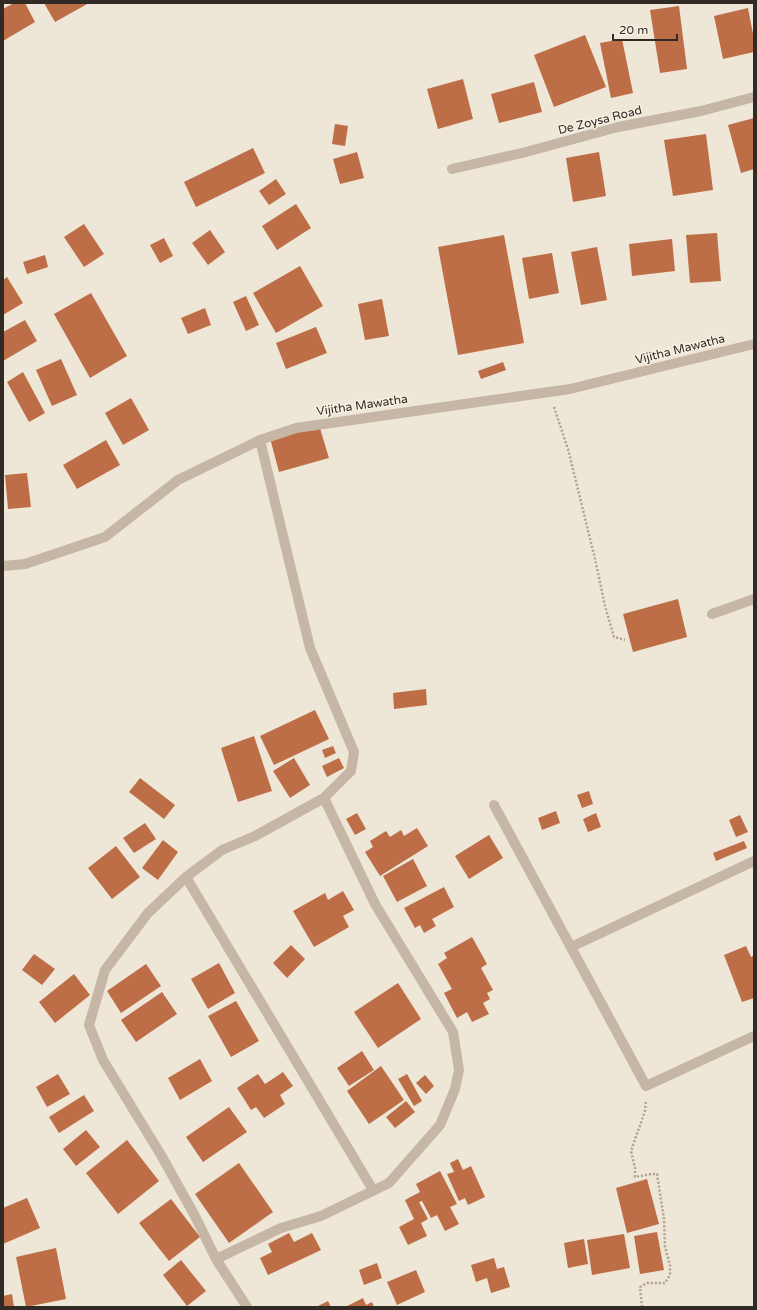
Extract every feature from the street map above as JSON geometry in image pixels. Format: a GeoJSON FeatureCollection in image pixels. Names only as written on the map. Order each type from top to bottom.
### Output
{"type":"FeatureCollection","features":[{"type":"Feature","properties":{"kind":"street","name":"De Zoysa Road"},"geometry":{"type":"LineString","coordinates":[[452,169],[522,153],[618,127],[701,111],[754,97]]}},
{"type":"Feature","properties":{"kind":"street","name":"Vijitha Mawatha"},"geometry":{"type":"LineString","coordinates":[[3,566],[25,564],[105,537],[178,480],[260,440],[296,428],[570,389],[754,344]]}},
{"type":"Feature","properties":{"kind":"street"},"geometry":{"type":"LineString","coordinates":[[247,1307],[216,1259],[188,1203],[103,1060],[89,1025],[105,970],[148,913],[186,877],[222,850],[255,836],[324,798],[351,770],[354,752],[310,648],[260,440]]}},
{"type":"Feature","properties":{"kind":"street"},"geometry":{"type":"LineString","coordinates":[[712,614],[754,599]]}},
{"type":"Feature","properties":{"kind":"street"},"geometry":{"type":"LineString","coordinates":[[216,1259],[281,1228],[321,1216],[389,1183],[440,1124],[455,1089],[459,1070],[453,1032],[375,904],[324,798]]}},
{"type":"Feature","properties":{"kind":"street"},"geometry":{"type":"LineString","coordinates":[[494,805],[646,1086],[754,1036]]}},
{"type":"Feature","properties":{"kind":"street"},"geometry":{"type":"LineString","coordinates":[[571,947],[754,861]]}},
{"type":"Feature","properties":{"kind":"street"},"geometry":{"type":"LineString","coordinates":[[186,877],[373,1190]]}},
{"type":"Feature","properties":{"kind":"path"},"geometry":{"type":"LineString","coordinates":[[549,392],[568,449],[595,559],[604,606],[614,637],[625,640]]}},
{"type":"Feature","properties":{"kind":"path"},"geometry":{"type":"LineString","coordinates":[[642,1307],[640,1287],[647,1282],[666,1283],[670,1275],[670,1265],[666,1248],[664,1219],[657,1174],[635,1177],[635,1168],[631,1151],[645,1111],[646,1086]]}},
{"type":"Feature","properties":{"kind":"building"},"geometry":{"type":"Polygon","coordinates":[[[14,3],[25,3],[35,22],[3,41],[3,9],[14,3]]]}},
{"type":"Feature","properties":{"kind":"building"},"geometry":{"type":"Polygon","coordinates":[[[44,3],[89,3],[55,22],[44,3]]]}},
{"type":"Feature","properties":{"kind":"building"},"geometry":{"type":"Polygon","coordinates":[[[679,6],[687,69],[660,73],[650,10],[679,6]]]}},
{"type":"Feature","properties":{"kind":"building"},"geometry":{"type":"Polygon","coordinates":[[[748,8],[754,39],[754,52],[723,59],[714,16],[748,8]]]}},
{"type":"Feature","properties":{"kind":"building"},"geometry":{"type":"Polygon","coordinates":[[[585,35],[606,87],[554,107],[534,55],[585,35]]]}},
{"type":"Feature","properties":{"kind":"building"},"geometry":{"type":"Polygon","coordinates":[[[622,39],[633,93],[611,98],[600,43],[622,39]]]}},
{"type":"Feature","properties":{"kind":"building"},"geometry":{"type":"Polygon","coordinates":[[[463,79],[473,119],[438,129],[427,89],[463,79]]]}},
{"type":"Feature","properties":{"kind":"building"},"geometry":{"type":"Polygon","coordinates":[[[534,82],[542,112],[499,123],[491,94],[534,82]]]}},
{"type":"Feature","properties":{"kind":"building"},"geometry":{"type":"Polygon","coordinates":[[[754,118],[754,169],[741,173],[728,125],[754,118]]]}},
{"type":"Feature","properties":{"kind":"building"},"geometry":{"type":"Polygon","coordinates":[[[335,124],[348,126],[345,146],[332,144],[335,124]]]}},
{"type":"Feature","properties":{"kind":"building"},"geometry":{"type":"Polygon","coordinates":[[[706,134],[713,190],[673,196],[664,140],[706,134]]]}},
{"type":"Feature","properties":{"kind":"building"},"geometry":{"type":"Polygon","coordinates":[[[253,148],[265,173],[196,207],[184,182],[253,148]]]}},
{"type":"Feature","properties":{"kind":"building"},"geometry":{"type":"Polygon","coordinates":[[[357,152],[364,178],[340,184],[333,159],[357,152]]]}},
{"type":"Feature","properties":{"kind":"building"},"geometry":{"type":"Polygon","coordinates":[[[599,152],[606,196],[573,202],[566,158],[599,152]]]}},
{"type":"Feature","properties":{"kind":"building"},"geometry":{"type":"Polygon","coordinates":[[[276,179],[286,194],[269,205],[259,191],[276,179]]]}},
{"type":"Feature","properties":{"kind":"building"},"geometry":{"type":"Polygon","coordinates":[[[296,204],[311,228],[277,250],[262,226],[296,204]]]}},
{"type":"Feature","properties":{"kind":"building"},"geometry":{"type":"Polygon","coordinates":[[[84,224],[104,254],[84,267],[64,237],[84,224]]]}},
{"type":"Feature","properties":{"kind":"building"},"geometry":{"type":"Polygon","coordinates":[[[210,230],[225,252],[208,265],[192,243],[210,230]]]}},
{"type":"Feature","properties":{"kind":"building"},"geometry":{"type":"Polygon","coordinates":[[[717,233],[721,281],[690,283],[686,235],[717,233]]]}},
{"type":"Feature","properties":{"kind":"building"},"geometry":{"type":"Polygon","coordinates":[[[504,235],[524,343],[458,355],[438,247],[504,235]]]}},
{"type":"Feature","properties":{"kind":"building"},"geometry":{"type":"Polygon","coordinates":[[[164,238],[173,256],[160,263],[150,245],[164,238]]]}},
{"type":"Feature","properties":{"kind":"building"},"geometry":{"type":"Polygon","coordinates":[[[672,239],[675,271],[632,276],[629,244],[672,239]]]}},
{"type":"Feature","properties":{"kind":"building"},"geometry":{"type":"Polygon","coordinates":[[[597,247],[607,300],[581,305],[571,252],[597,247]]]}},
{"type":"Feature","properties":{"kind":"building"},"geometry":{"type":"Polygon","coordinates":[[[552,253],[559,293],[529,299],[522,258],[552,253]]]}},
{"type":"Feature","properties":{"kind":"building"},"geometry":{"type":"Polygon","coordinates":[[[45,255],[48,267],[27,274],[23,262],[45,255]]]}},
{"type":"Feature","properties":{"kind":"building"},"geometry":{"type":"Polygon","coordinates":[[[300,266],[323,306],[276,333],[253,293],[300,266]]]}},
{"type":"Feature","properties":{"kind":"building"},"geometry":{"type":"Polygon","coordinates":[[[7,277],[23,303],[3,315],[3,280],[7,277]]]}},
{"type":"Feature","properties":{"kind":"building"},"geometry":{"type":"Polygon","coordinates":[[[91,293],[127,356],[90,378],[54,314],[91,293]]]}},
{"type":"Feature","properties":{"kind":"building"},"geometry":{"type":"Polygon","coordinates":[[[246,296],[259,325],[246,331],[233,302],[246,296]]]}},
{"type":"Feature","properties":{"kind":"building"},"geometry":{"type":"Polygon","coordinates":[[[382,299],[389,336],[365,340],[358,304],[382,299]]]}},
{"type":"Feature","properties":{"kind":"building"},"geometry":{"type":"Polygon","coordinates":[[[205,308],[211,325],[188,334],[181,318],[205,308]]]}},
{"type":"Feature","properties":{"kind":"building"},"geometry":{"type":"Polygon","coordinates":[[[25,320],[37,341],[3,361],[3,332],[25,320]]]}},
{"type":"Feature","properties":{"kind":"building"},"geometry":{"type":"Polygon","coordinates":[[[316,327],[327,353],[286,369],[276,343],[316,327]]]}},
{"type":"Feature","properties":{"kind":"building"},"geometry":{"type":"Polygon","coordinates":[[[61,359],[77,395],[52,406],[36,370],[61,359]]]}},
{"type":"Feature","properties":{"kind":"building"},"geometry":{"type":"Polygon","coordinates":[[[503,362],[506,370],[481,379],[478,371],[503,362]]]}},
{"type":"Feature","properties":{"kind":"building"},"geometry":{"type":"Polygon","coordinates":[[[23,372],[45,413],[29,422],[7,382],[23,372]]]}},
{"type":"Feature","properties":{"kind":"building"},"geometry":{"type":"Polygon","coordinates":[[[131,398],[149,430],[123,445],[105,413],[131,398]]]}},
{"type":"Feature","properties":{"kind":"building"},"geometry":{"type":"Polygon","coordinates":[[[319,425],[329,458],[279,472],[270,438],[319,425]]]}},
{"type":"Feature","properties":{"kind":"building"},"geometry":{"type":"Polygon","coordinates":[[[106,440],[120,465],[77,489],[63,465],[106,440]]]}},
{"type":"Feature","properties":{"kind":"building"},"geometry":{"type":"Polygon","coordinates":[[[27,473],[31,507],[8,509],[5,475],[27,473]]]}},
{"type":"Feature","properties":{"kind":"building"},"geometry":{"type":"Polygon","coordinates":[[[678,599],[687,637],[633,652],[623,614],[678,599]]]}},
{"type":"Feature","properties":{"kind":"building"},"geometry":{"type":"Polygon","coordinates":[[[426,689],[427,705],[394,709],[393,693],[426,689]]]}},
{"type":"Feature","properties":{"kind":"building"},"geometry":{"type":"Polygon","coordinates":[[[315,710],[329,739],[274,765],[260,736],[315,710]]]}},
{"type":"Feature","properties":{"kind":"building"},"geometry":{"type":"Polygon","coordinates":[[[254,736],[272,791],[238,802],[221,748],[254,736]]]}},
{"type":"Feature","properties":{"kind":"building"},"geometry":{"type":"Polygon","coordinates":[[[333,746],[336,753],[325,758],[322,750],[333,746]]]}},
{"type":"Feature","properties":{"kind":"building"},"geometry":{"type":"Polygon","coordinates":[[[294,758],[310,785],[290,798],[273,771],[294,758]]]}},
{"type":"Feature","properties":{"kind":"building"},"geometry":{"type":"Polygon","coordinates":[[[339,758],[344,768],[327,777],[322,766],[339,758]]]}},
{"type":"Feature","properties":{"kind":"building"},"geometry":{"type":"Polygon","coordinates":[[[140,778],[175,805],[164,819],[129,792],[140,778]]]}},
{"type":"Feature","properties":{"kind":"building"},"geometry":{"type":"Polygon","coordinates":[[[589,791],[593,804],[582,808],[577,795],[589,791]]]}},
{"type":"Feature","properties":{"kind":"building"},"geometry":{"type":"Polygon","coordinates":[[[556,811],[560,823],[542,830],[538,818],[556,811]]]}},
{"type":"Feature","properties":{"kind":"building"},"geometry":{"type":"Polygon","coordinates":[[[357,813],[366,829],[355,835],[346,819],[357,813]]]}},
{"type":"Feature","properties":{"kind":"building"},"geometry":{"type":"Polygon","coordinates":[[[596,813],[601,827],[588,832],[583,819],[596,813]]]}},
{"type":"Feature","properties":{"kind":"building"},"geometry":{"type":"Polygon","coordinates":[[[740,815],[748,832],[736,837],[729,820],[740,815]]]}},
{"type":"Feature","properties":{"kind":"building"},"geometry":{"type":"Polygon","coordinates":[[[145,823],[156,839],[134,853],[123,838],[145,823]]]}},
{"type":"Feature","properties":{"kind":"building"},"geometry":{"type":"Polygon","coordinates":[[[417,828],[428,846],[380,876],[365,852],[373,847],[370,841],[386,831],[390,837],[401,830],[404,836],[417,828]]]}},
{"type":"Feature","properties":{"kind":"building"},"geometry":{"type":"Polygon","coordinates":[[[489,835],[503,858],[469,879],[455,856],[489,835]]]}},
{"type":"Feature","properties":{"kind":"building"},"geometry":{"type":"Polygon","coordinates":[[[163,840],[178,852],[158,880],[142,868],[163,840]]]}},
{"type":"Feature","properties":{"kind":"building"},"geometry":{"type":"Polygon","coordinates":[[[744,841],[747,848],[716,861],[713,853],[744,841]]]}},
{"type":"Feature","properties":{"kind":"building"},"geometry":{"type":"Polygon","coordinates":[[[116,846],[140,877],[112,899],[88,868],[116,846]]]}},
{"type":"Feature","properties":{"kind":"building"},"geometry":{"type":"Polygon","coordinates":[[[413,859],[427,886],[397,902],[383,876],[413,859]]]}},
{"type":"Feature","properties":{"kind":"building"},"geometry":{"type":"Polygon","coordinates":[[[444,887],[454,907],[432,919],[436,926],[424,933],[420,925],[415,928],[404,908],[444,887]]]}},
{"type":"Feature","properties":{"kind":"building"},"geometry":{"type":"Polygon","coordinates":[[[343,891],[354,910],[343,916],[349,927],[314,947],[293,911],[325,893],[328,900],[343,891]]]}},
{"type":"Feature","properties":{"kind":"building"},"geometry":{"type":"Polygon","coordinates":[[[472,937],[487,964],[481,968],[493,990],[487,993],[490,999],[483,1003],[489,1014],[472,1022],[467,1012],[457,1018],[444,993],[452,989],[438,964],[447,958],[444,953],[472,937]]]}},
{"type":"Feature","properties":{"kind":"building"},"geometry":{"type":"Polygon","coordinates":[[[291,945],[305,959],[287,978],[273,963],[291,945]]]}},
{"type":"Feature","properties":{"kind":"building"},"geometry":{"type":"Polygon","coordinates":[[[746,946],[751,957],[754,955],[754,998],[742,1002],[724,955],[746,946]]]}},
{"type":"Feature","properties":{"kind":"building"},"geometry":{"type":"Polygon","coordinates":[[[34,954],[55,969],[42,985],[22,970],[34,954]]]}},
{"type":"Feature","properties":{"kind":"building"},"geometry":{"type":"Polygon","coordinates":[[[219,963],[235,993],[208,1009],[191,979],[219,963]]]}},
{"type":"Feature","properties":{"kind":"building"},"geometry":{"type":"Polygon","coordinates":[[[146,964],[161,986],[121,1013],[107,991],[146,964]]]}},
{"type":"Feature","properties":{"kind":"building"},"geometry":{"type":"Polygon","coordinates":[[[74,974],[90,995],[55,1023],[39,1002],[74,974]]]}},
{"type":"Feature","properties":{"kind":"building"},"geometry":{"type":"Polygon","coordinates":[[[398,983],[421,1019],[378,1048],[354,1012],[398,983]]]}},
{"type":"Feature","properties":{"kind":"building"},"geometry":{"type":"Polygon","coordinates":[[[162,992],[177,1014],[136,1042],[121,1020],[162,992]]]}},
{"type":"Feature","properties":{"kind":"building"},"geometry":{"type":"Polygon","coordinates":[[[236,1001],[259,1041],[231,1057],[208,1016],[236,1001]]]}},
{"type":"Feature","properties":{"kind":"building"},"geometry":{"type":"Polygon","coordinates":[[[362,1051],[374,1070],[349,1086],[337,1068],[362,1051]]]}},
{"type":"Feature","properties":{"kind":"building"},"geometry":{"type":"Polygon","coordinates":[[[200,1059],[212,1081],[180,1100],[168,1078],[200,1059]]]}},
{"type":"Feature","properties":{"kind":"building"},"geometry":{"type":"Polygon","coordinates":[[[381,1066],[404,1100],[369,1124],[347,1091],[381,1066]]]}},
{"type":"Feature","properties":{"kind":"building"},"geometry":{"type":"Polygon","coordinates":[[[283,1072],[293,1086],[280,1095],[285,1104],[264,1118],[256,1107],[251,1110],[237,1088],[258,1074],[265,1084],[283,1072]]]}},
{"type":"Feature","properties":{"kind":"building"},"geometry":{"type":"Polygon","coordinates":[[[58,1074],[70,1094],[47,1107],[36,1087],[58,1074]]]}},
{"type":"Feature","properties":{"kind":"building"},"geometry":{"type":"Polygon","coordinates":[[[407,1074],[422,1101],[414,1106],[398,1079],[407,1074]]]}},
{"type":"Feature","properties":{"kind":"building"},"geometry":{"type":"Polygon","coordinates":[[[425,1075],[434,1086],[426,1094],[416,1083],[425,1075]]]}},
{"type":"Feature","properties":{"kind":"building"},"geometry":{"type":"Polygon","coordinates":[[[84,1095],[94,1111],[59,1133],[49,1117],[84,1095]]]}},
{"type":"Feature","properties":{"kind":"building"},"geometry":{"type":"Polygon","coordinates":[[[406,1101],[415,1112],[395,1128],[386,1117],[406,1101]]]}},
{"type":"Feature","properties":{"kind":"building"},"geometry":{"type":"Polygon","coordinates":[[[229,1107],[247,1132],[203,1162],[186,1137],[229,1107]]]}},
{"type":"Feature","properties":{"kind":"building"},"geometry":{"type":"Polygon","coordinates":[[[86,1130],[100,1147],[76,1166],[63,1149],[86,1130]]]}},
{"type":"Feature","properties":{"kind":"building"},"geometry":{"type":"Polygon","coordinates":[[[127,1140],[159,1181],[118,1214],[86,1173],[127,1140]]]}},
{"type":"Feature","properties":{"kind":"building"},"geometry":{"type":"Polygon","coordinates":[[[458,1159],[463,1170],[471,1166],[485,1197],[468,1205],[465,1198],[459,1201],[447,1174],[454,1172],[450,1163],[458,1159]]]}},
{"type":"Feature","properties":{"kind":"building"},"geometry":{"type":"Polygon","coordinates":[[[239,1163],[273,1212],[229,1243],[195,1194],[239,1163]]]}},
{"type":"Feature","properties":{"kind":"building"},"geometry":{"type":"Polygon","coordinates":[[[440,1171],[457,1204],[450,1207],[459,1224],[445,1231],[437,1215],[431,1218],[422,1201],[419,1202],[428,1219],[421,1223],[427,1236],[408,1245],[399,1227],[414,1219],[405,1200],[420,1192],[416,1184],[440,1171]]]}},
{"type":"Feature","properties":{"kind":"building"},"geometry":{"type":"Polygon","coordinates":[[[647,1179],[659,1224],[627,1233],[616,1188],[647,1179]]]}},
{"type":"Feature","properties":{"kind":"building"},"geometry":{"type":"Polygon","coordinates":[[[27,1198],[40,1228],[3,1244],[3,1208],[27,1198]]]}},
{"type":"Feature","properties":{"kind":"building"},"geometry":{"type":"Polygon","coordinates":[[[171,1199],[200,1237],[169,1261],[139,1223],[171,1199]]]}},
{"type":"Feature","properties":{"kind":"building"},"geometry":{"type":"Polygon","coordinates":[[[657,1232],[664,1270],[640,1274],[634,1236],[657,1232]]]}},
{"type":"Feature","properties":{"kind":"building"},"geometry":{"type":"Polygon","coordinates":[[[289,1233],[294,1242],[312,1233],[321,1250],[268,1275],[260,1258],[272,1252],[268,1244],[289,1233]]]}},
{"type":"Feature","properties":{"kind":"building"},"geometry":{"type":"Polygon","coordinates":[[[624,1234],[630,1268],[592,1275],[587,1240],[624,1234]]]}},
{"type":"Feature","properties":{"kind":"building"},"geometry":{"type":"Polygon","coordinates":[[[584,1239],[588,1264],[568,1268],[564,1243],[584,1239]]]}},
{"type":"Feature","properties":{"kind":"building"},"geometry":{"type":"Polygon","coordinates":[[[56,1248],[66,1299],[26,1307],[16,1257],[56,1248]]]}},
{"type":"Feature","properties":{"kind":"building"},"geometry":{"type":"Polygon","coordinates":[[[494,1258],[497,1269],[504,1267],[510,1287],[491,1293],[487,1278],[476,1282],[471,1265],[494,1258]]]}},
{"type":"Feature","properties":{"kind":"building"},"geometry":{"type":"Polygon","coordinates":[[[181,1260],[206,1291],[187,1306],[163,1275],[181,1260]]]}},
{"type":"Feature","properties":{"kind":"building"},"geometry":{"type":"Polygon","coordinates":[[[377,1263],[382,1278],[364,1285],[359,1270],[377,1263]]]}},
{"type":"Feature","properties":{"kind":"building"},"geometry":{"type":"Polygon","coordinates":[[[416,1270],[425,1292],[397,1305],[387,1282],[416,1270]]]}},
{"type":"Feature","properties":{"kind":"building"},"geometry":{"type":"Polygon","coordinates":[[[12,1294],[14,1307],[3,1307],[3,1296],[12,1294]]]}},
{"type":"Feature","properties":{"kind":"building"},"geometry":{"type":"Polygon","coordinates":[[[363,1298],[366,1305],[372,1302],[374,1307],[345,1307],[363,1298]]]}},
{"type":"Feature","properties":{"kind":"building"},"geometry":{"type":"Polygon","coordinates":[[[328,1301],[331,1307],[316,1307],[328,1301]]]}}]}
